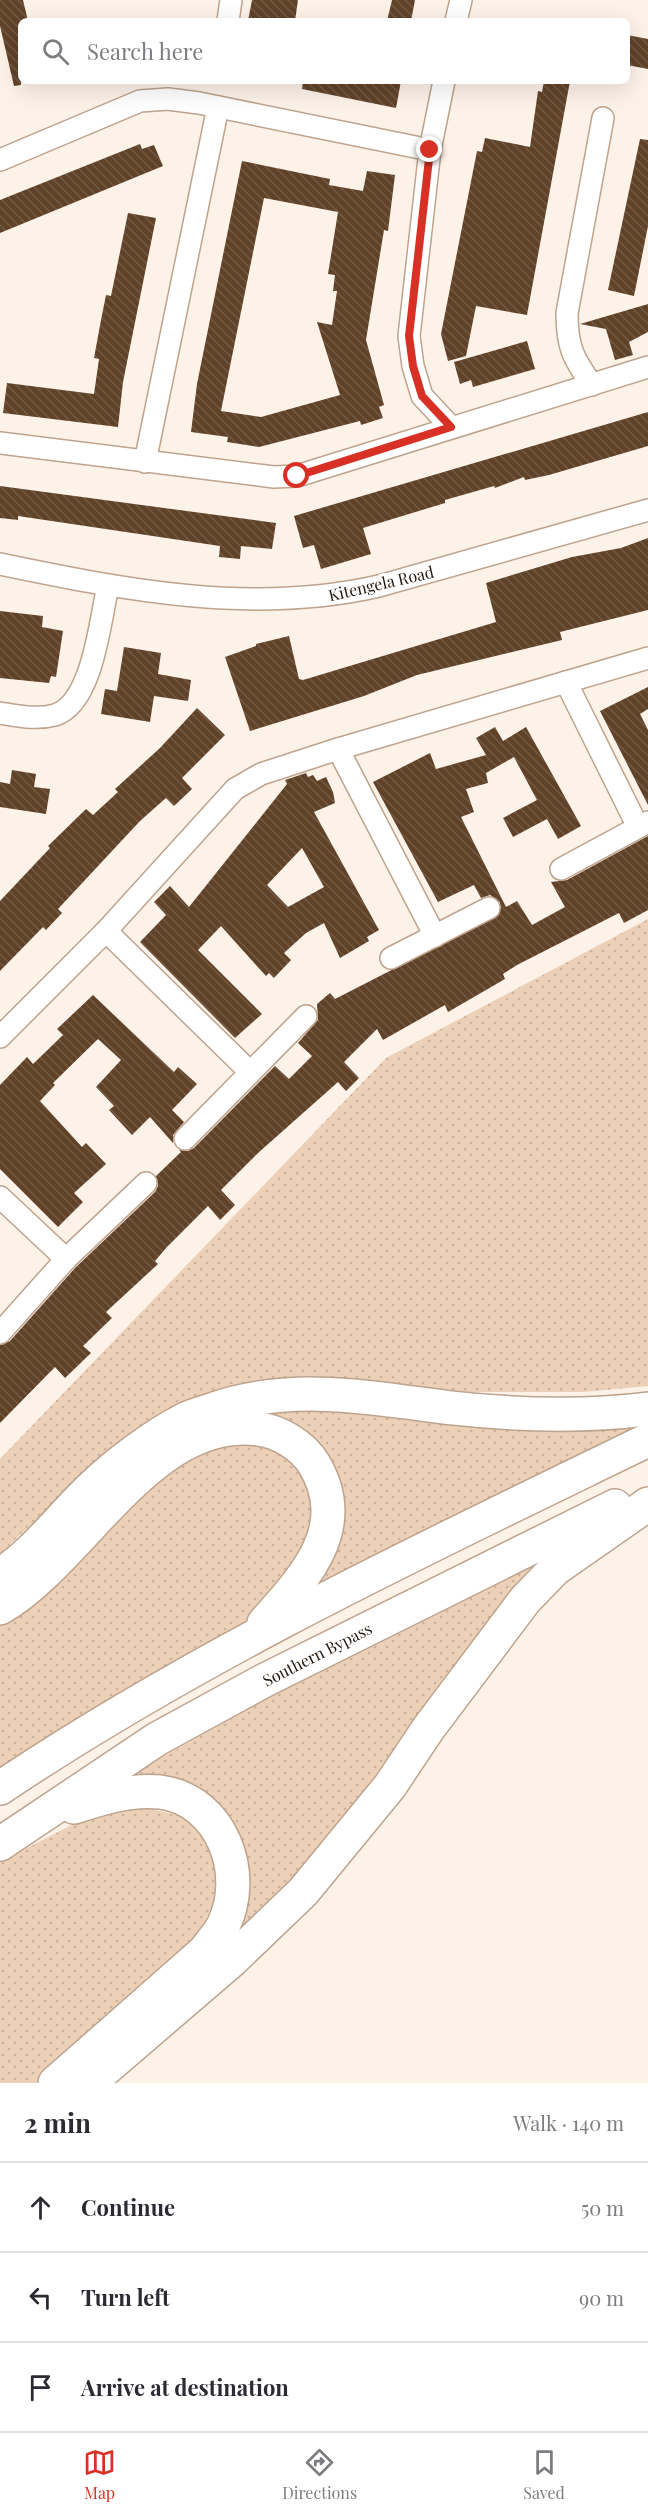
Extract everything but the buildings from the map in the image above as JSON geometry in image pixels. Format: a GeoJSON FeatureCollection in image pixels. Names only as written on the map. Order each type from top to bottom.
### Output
{"type":"FeatureCollection","features":[{"type":"Feature","properties":{"kind":"highway"},"geometry":{"type":"LineString","coordinates":[[0,1575],[52,1530],[92,1486],[141,1449],[184,1419],[238,1401],[280,1394],[335,1394],[454,1408],[573,1414],[648,1408]]}},
{"type":"Feature","properties":{"kind":"highway"},"geometry":{"type":"LineString","coordinates":[[0,1608],[29,1588],[68,1552],[123,1491],[169,1454],[203,1435],[225,1429],[258,1429],[281,1436],[311,1460],[324,1484],[329,1505],[327,1527],[318,1555],[298,1585],[251,1638]]}},
{"type":"Feature","properties":{"kind":"highway"},"geometry":{"type":"LineString","coordinates":[[0,1788],[45,1758],[251,1638],[648,1440]]}},
{"type":"Feature","properties":{"kind":"highway","name":"Southern Bypass"},"geometry":{"type":"LineString","coordinates":[[0,1844],[157,1739],[265,1680],[648,1489]]}},
{"type":"Feature","properties":{"kind":"highway"},"geometry":{"type":"LineString","coordinates":[[89,2083],[231,1961],[303,1892],[390,1786],[428,1730],[525,1600],[555,1569],[648,1504]]}},
{"type":"Feature","properties":{"kind":"highway"},"geometry":{"type":"LineString","coordinates":[[39,1820],[114,1796],[144,1791],[164,1793],[182,1799],[207,1815],[222,1836],[233,1869],[231,1901],[223,1925],[204,1953],[55,2083]]}},
{"type":"Feature","properties":{"kind":"street"},"geometry":{"type":"LineString","coordinates":[[228,18],[231,0]]}},
{"type":"Feature","properties":{"kind":"street"},"geometry":{"type":"LineString","coordinates":[[457,18],[461,0]]}},
{"type":"Feature","properties":{"kind":"street"},"geometry":{"type":"LineString","coordinates":[[443,84],[430,150],[409,336],[413,366],[422,396],[451,427]]}},
{"type":"Feature","properties":{"kind":"street"},"geometry":{"type":"LineString","coordinates":[[1,157],[140,101],[168,99],[430,150]]}},
{"type":"Feature","properties":{"kind":"street"},"geometry":{"type":"LineString","coordinates":[[145,462],[218,107]]}},
{"type":"Feature","properties":{"kind":"street"},"geometry":{"type":"LineString","coordinates":[[592,385],[573,358],[567,338],[567,313],[603,118]]}},
{"type":"Feature","properties":{"kind":"street"},"geometry":{"type":"LineString","coordinates":[[0,443],[274,477],[297,476],[648,367]]}},
{"type":"Feature","properties":{"kind":"street","name":"Kitengela Road"},"geometry":{"type":"LineString","coordinates":[[0,564],[108,586],[228,599],[278,600],[339,595],[648,510]]}},
{"type":"Feature","properties":{"kind":"street"},"geometry":{"type":"LineString","coordinates":[[0,713],[36,718],[58,714],[72,702],[88,679],[108,586]]}},
{"type":"Feature","properties":{"kind":"street"},"geometry":{"type":"LineString","coordinates":[[3,1028],[106,931],[235,789],[261,774],[648,657]]}},
{"type":"Feature","properties":{"kind":"street"},"geometry":{"type":"LineString","coordinates":[[561,868],[643,824],[566,682]]}},
{"type":"Feature","properties":{"kind":"street"},"geometry":{"type":"LineString","coordinates":[[338,749],[435,936]]}},
{"type":"Feature","properties":{"kind":"street"},"geometry":{"type":"LineString","coordinates":[[391,958],[489,909]]}},
{"type":"Feature","properties":{"kind":"street"},"geometry":{"type":"LineString","coordinates":[[106,931],[250,1072]]}},
{"type":"Feature","properties":{"kind":"street"},"geometry":{"type":"LineString","coordinates":[[185,1139],[306,1016]]}},
{"type":"Feature","properties":{"kind":"street"},"geometry":{"type":"LineString","coordinates":[[0,1333],[66,1259],[146,1183]]}},
{"type":"Feature","properties":{"kind":"street"},"geometry":{"type":"LineString","coordinates":[[0,1197],[66,1259]]}},
{"type":"Feature","properties":{"kind":"shaded area"},"geometry":{"type":"Polygon","coordinates":[[[648,919],[648,1386],[584,1392],[449,1392],[328,1377],[256,1381],[157,1415],[109,1451],[0,1554],[0,1459],[386,1058],[648,919]]]}},
{"type":"Feature","properties":{"kind":"shaded area"},"geometry":{"type":"Polygon","coordinates":[[[297,1409],[637,1421],[648,1433],[287,1608],[331,1554],[346,1510],[335,1466],[310,1436],[244,1414],[297,1409]]]}},
{"type":"Feature","properties":{"kind":"shaded area"},"geometry":{"type":"Polygon","coordinates":[[[222,1443],[263,1445],[300,1466],[318,1503],[313,1541],[290,1576],[242,1624],[0,1778],[0,1618],[176,1461],[222,1443]]]}},
{"type":"Feature","properties":{"kind":"shaded area"},"geometry":{"type":"Polygon","coordinates":[[[584,1542],[248,1933],[237,1933],[239,1841],[128,1776],[440,1604],[584,1542]]]}},
{"type":"Feature","properties":{"kind":"shaded area"},"geometry":{"type":"Polygon","coordinates":[[[142,1807],[181,1816],[196,1828],[214,1856],[217,1897],[196,1938],[36,2083],[0,2083],[0,1862],[81,1820],[142,1807]]]}},
{"type":"Feature","properties":{"kind":"route"},"geometry":{"type":"LineString","coordinates":[[297,476],[451,427],[422,396],[413,366],[409,336],[430,150]]}}]}
